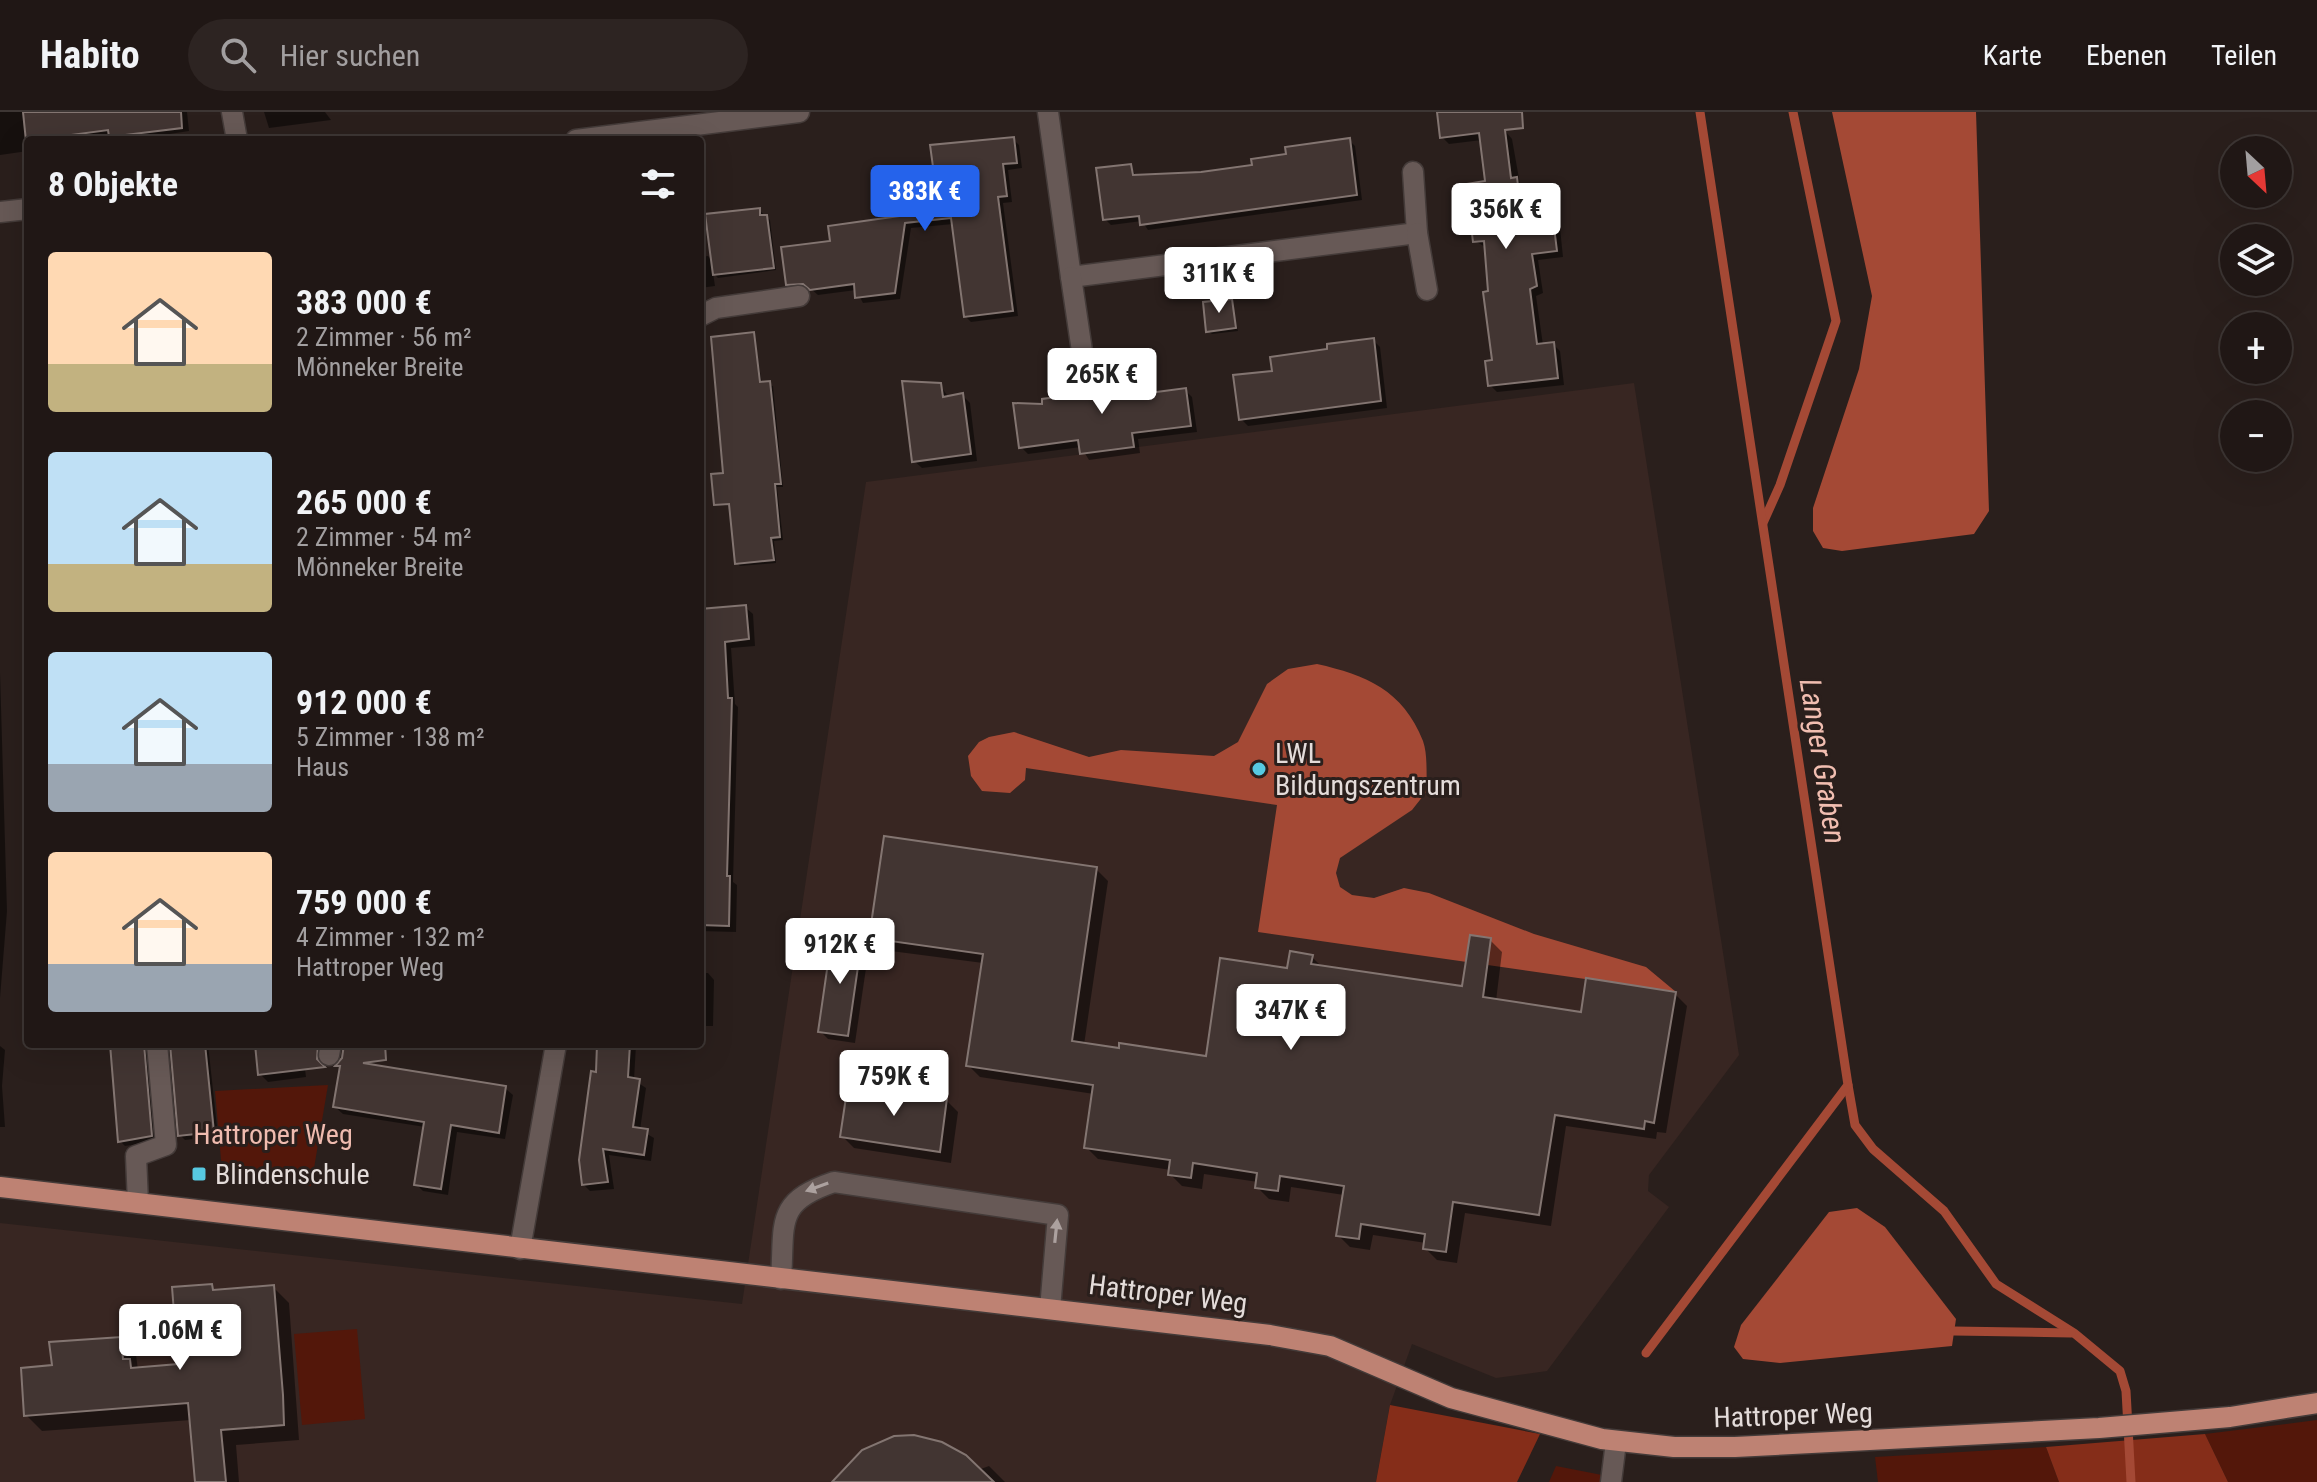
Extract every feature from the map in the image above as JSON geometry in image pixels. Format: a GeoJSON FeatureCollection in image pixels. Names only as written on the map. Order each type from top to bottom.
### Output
{"type":"FeatureCollection","features":[{"type":"Feature","properties":{"kind":"main road","name":"Hattroper Weg"},"geometry":{"type":"LineString","coordinates":[[0,1187],[1208,1326],[1330,1346],[1451,1398],[1616,1442],[1735,1447],[2099,1428],[2230,1417],[2317,1403]]}},
{"type":"Feature","properties":{"kind":"street"},"geometry":{"type":"LineString","coordinates":[[232,112],[236,136]]}},
{"type":"Feature","properties":{"kind":"street"},"geometry":{"type":"LineString","coordinates":[[608,136],[799,112]]}},
{"type":"Feature","properties":{"kind":"street"},"geometry":{"type":"LineString","coordinates":[[1048,112],[1082,351]]}},
{"type":"Feature","properties":{"kind":"street"},"geometry":{"type":"LineString","coordinates":[[1413,172],[1417,233],[1427,290]]}},
{"type":"Feature","properties":{"kind":"street"},"geometry":{"type":"LineString","coordinates":[[0,212],[24,209]]}},
{"type":"Feature","properties":{"kind":"street"},"geometry":{"type":"LineString","coordinates":[[1071,277],[1417,233]]}},
{"type":"Feature","properties":{"kind":"street"},"geometry":{"type":"LineString","coordinates":[[704,314],[716,308],[799,296]]}},
{"type":"Feature","properties":{"kind":"street"},"geometry":{"type":"LineString","coordinates":[[138,1203],[136,1156],[166,1145],[157,1048]]}},
{"type":"Feature","properties":{"kind":"street"},"geometry":{"type":"LineString","coordinates":[[520,1249],[555,1048]]}},
{"type":"Feature","properties":{"kind":"street"},"geometry":{"type":"LineString","coordinates":[[781,1279],[786,1212],[804,1192],[834,1182],[1058,1215],[1050,1309]]}},
{"type":"Feature","properties":{"kind":"street"},"geometry":{"type":"LineString","coordinates":[[1611,1482],[1616,1442]]}},
{"type":"Feature","properties":{"kind":"shaded area"},"geometry":{"type":"Polygon","coordinates":[[[1832,112],[1976,112],[1989,511],[1974,534],[1842,551],[1823,548],[1813,531],[1813,508],[1859,369],[1872,296],[1832,112]]]}},
{"type":"Feature","properties":{"kind":"shaded area","name":"LWL Bildungszentrum"},"geometry":{"type":"Polygon","coordinates":[[[1634,383],[1739,1055],[1649,1175],[1648,1191],[1669,1207],[1547,1371],[1496,1378],[1412,1344],[1390,1405],[1376,1482],[0,1482],[0,1223],[742,1304],[866,482],[1634,383]]]}},
{"type":"Feature","properties":{"kind":"shaded area"},"geometry":{"type":"Polygon","coordinates":[[[1317,664],[1367,680],[1394,697],[1415,724],[1426,753],[1427,791],[1412,810],[1340,858],[1336,873],[1340,887],[1352,895],[1374,898],[1404,888],[1429,893],[1534,934],[1646,967],[1676,992],[1258,932],[1277,805],[1026,768],[1025,780],[1010,793],[982,791],[971,776],[968,756],[979,742],[1014,732],[1089,757],[1121,750],[1214,756],[1238,742],[1267,684],[1288,669],[1317,664]]]}},
{"type":"Feature","properties":{"kind":"shaded area"},"geometry":{"type":"Polygon","coordinates":[[[1857,1208],[1885,1227],[1956,1319],[1952,1346],[1780,1363],[1743,1359],[1734,1347],[1741,1325],[1829,1212],[1857,1208]]]}},
{"type":"Feature","properties":{"kind":"shaded area"},"geometry":{"type":"Polygon","coordinates":[[[1390,1405],[1540,1434],[1517,1482],[1376,1482],[1390,1405]]]}},
{"type":"Feature","properties":{"kind":"shaded area"},"geometry":{"type":"Polygon","coordinates":[[[2205,1434],[2228,1482],[2059,1482],[2046,1447],[2205,1434]]]}},
{"type":"Feature","properties":{"kind":"green space","name":"Hattroper Weg"},"geometry":{"type":"Polygon","coordinates":[[[328,1085],[311,1186],[222,1171],[215,1091],[328,1085]]]}},
{"type":"Feature","properties":{"kind":"green space"},"geometry":{"type":"Polygon","coordinates":[[[357,1329],[365,1419],[302,1425],[294,1334],[357,1329]]]}},
{"type":"Feature","properties":{"kind":"green space"},"geometry":{"type":"Polygon","coordinates":[[[2317,1420],[2317,1482],[2228,1482],[2205,1434],[2317,1420]]]}},
{"type":"Feature","properties":{"kind":"green space"},"geometry":{"type":"Polygon","coordinates":[[[2046,1447],[2059,1482],[1878,1482],[1875,1457],[2046,1447]]]}},
{"type":"Feature","properties":{"kind":"green space"},"geometry":{"type":"Polygon","coordinates":[[[1556,1466],[1602,1475],[1600,1482],[1549,1482],[1556,1466]]]}},
{"type":"Feature","properties":{"kind":"building"},"geometry":{"type":"Polygon","coordinates":[[[23,112],[181,112],[182,128],[117,136],[109,136],[108,130],[63,136],[25,136],[23,112]]]}},
{"type":"Feature","properties":{"kind":"building"},"geometry":{"type":"Polygon","coordinates":[[[1437,112],[1522,112],[1523,128],[1505,130],[1511,178],[1517,177],[1522,222],[1553,219],[1557,251],[1532,254],[1537,286],[1530,289],[1537,344],[1554,342],[1558,378],[1488,386],[1485,361],[1492,360],[1483,292],[1488,291],[1484,241],[1473,242],[1466,184],[1485,181],[1479,133],[1440,138],[1437,112]]]}},
{"type":"Feature","properties":{"kind":"building"},"geometry":{"type":"Polygon","coordinates":[[[1014,137],[1017,163],[1003,164],[1007,196],[998,197],[1013,311],[964,317],[951,218],[905,223],[895,293],[855,298],[854,284],[810,290],[803,284],[786,285],[781,247],[830,241],[828,226],[906,215],[910,192],[937,196],[930,145],[1014,137]]]}},
{"type":"Feature","properties":{"kind":"building"},"geometry":{"type":"Polygon","coordinates":[[[1350,138],[1357,195],[1140,225],[1139,216],[1103,220],[1096,168],[1131,164],[1133,175],[1201,172],[1252,165],[1251,159],[1286,154],[1285,147],[1350,138]]]}},
{"type":"Feature","properties":{"kind":"building"},"geometry":{"type":"Polygon","coordinates":[[[760,208],[760,215],[767,215],[774,268],[713,275],[705,214],[760,208]]]}},
{"type":"Feature","properties":{"kind":"building"},"geometry":{"type":"Polygon","coordinates":[[[1232,299],[1236,328],[1206,332],[1203,302],[1232,299]]]}},
{"type":"Feature","properties":{"kind":"building"},"geometry":{"type":"Polygon","coordinates":[[[754,332],[760,382],[770,381],[781,484],[775,484],[780,537],[771,538],[774,560],[735,564],[729,504],[714,505],[711,474],[723,473],[711,337],[754,332]]]}},
{"type":"Feature","properties":{"kind":"building"},"geometry":{"type":"Polygon","coordinates":[[[1374,338],[1381,401],[1239,420],[1233,375],[1272,371],[1270,357],[1327,349],[1327,344],[1374,338]]]}},
{"type":"Feature","properties":{"kind":"building"},"geometry":{"type":"Polygon","coordinates":[[[1138,368],[1141,394],[1186,388],[1191,426],[1132,433],[1134,447],[1080,454],[1078,440],[1019,448],[1013,403],[1042,404],[1042,399],[1111,390],[1108,372],[1138,368]]]}},
{"type":"Feature","properties":{"kind":"building"},"geometry":{"type":"Polygon","coordinates":[[[902,381],[941,383],[943,397],[963,393],[971,454],[912,462],[902,381]]]}},
{"type":"Feature","properties":{"kind":"building"},"geometry":{"type":"Polygon","coordinates":[[[746,605],[749,639],[725,642],[728,698],[732,698],[727,876],[730,876],[729,926],[704,925],[704,609],[746,605]]]}},
{"type":"Feature","properties":{"kind":"building"},"geometry":{"type":"Polygon","coordinates":[[[884,836],[1097,867],[1072,1041],[1119,1048],[1119,1043],[1206,1056],[1220,958],[1287,968],[1290,951],[1313,955],[1311,964],[1462,986],[1470,935],[1491,938],[1483,997],[1581,1012],[1586,978],[1676,992],[1654,1123],[1645,1121],[1644,1129],[1555,1115],[1539,1215],[1453,1202],[1446,1252],[1423,1249],[1425,1234],[1361,1224],[1359,1239],[1336,1236],[1344,1186],[1280,1176],[1278,1191],[1255,1188],[1257,1173],[1193,1163],[1191,1178],[1168,1175],[1170,1160],[1084,1148],[1093,1085],[966,1066],[983,954],[869,938],[884,836]]]}},
{"type":"Feature","properties":{"kind":"building"},"geometry":{"type":"Polygon","coordinates":[[[832,935],[862,939],[848,1036],[818,1032],[832,935]]]}},
{"type":"Feature","properties":{"kind":"building"},"geometry":{"type":"Polygon","coordinates":[[[110,1048],[144,1048],[152,1136],[118,1142],[110,1048]]]}},
{"type":"Feature","properties":{"kind":"building"},"geometry":{"type":"Polygon","coordinates":[[[170,1048],[205,1048],[214,1132],[178,1136],[170,1048]]]}},
{"type":"Feature","properties":{"kind":"building"},"geometry":{"type":"Polygon","coordinates":[[[255,1048],[318,1048],[317,1059],[325,1067],[258,1075],[255,1048]]]}},
{"type":"Feature","properties":{"kind":"building"},"geometry":{"type":"Polygon","coordinates":[[[343,1048],[385,1048],[386,1060],[363,1063],[506,1086],[499,1133],[451,1125],[441,1189],[414,1185],[424,1122],[333,1107],[340,1066],[335,1066],[342,1058],[343,1048]]]}},
{"type":"Feature","properties":{"kind":"building"},"geometry":{"type":"Polygon","coordinates":[[[597,1048],[630,1048],[628,1077],[640,1079],[633,1127],[648,1129],[644,1155],[603,1149],[608,1182],[582,1185],[579,1160],[591,1071],[596,1072],[597,1048]]]}},
{"type":"Feature","properties":{"kind":"building"},"geometry":{"type":"Polygon","coordinates":[[[848,1084],[947,1098],[940,1152],[840,1137],[848,1084]]]}},
{"type":"Feature","properties":{"kind":"building"},"geometry":{"type":"Polygon","coordinates":[[[212,1284],[213,1290],[274,1285],[283,1395],[284,1425],[221,1430],[226,1482],[195,1482],[188,1403],[24,1416],[21,1368],[52,1365],[49,1342],[121,1337],[123,1359],[130,1359],[131,1368],[178,1364],[172,1287],[212,1284]]]}},
{"type":"Feature","properties":{"kind":"building"},"geometry":{"type":"Polygon","coordinates":[[[914,1435],[942,1442],[966,1455],[994,1482],[832,1482],[862,1450],[894,1436],[914,1435]]]}},
{"type":"Feature","properties":{"kind":"waterway","name":"Langer Graben"},"geometry":{"type":"LineString","coordinates":[[1646,1353],[1848,1085],[1700,112]]}},
{"type":"Feature","properties":{"kind":"waterway"},"geometry":{"type":"LineString","coordinates":[[1763,523],[1780,485],[1836,321],[1793,112]]}},
{"type":"Feature","properties":{"kind":"waterway"},"geometry":{"type":"LineString","coordinates":[[1848,1085],[1855,1125],[1873,1149],[1944,1211],[1996,1284],[2074,1333],[2120,1371],[2126,1391],[2131,1482]]}},
{"type":"Feature","properties":{"kind":"waterway"},"geometry":{"type":"LineString","coordinates":[[1954,1331],[2071,1333]]}},
{"type":"Feature","properties":{"kind":"place","name":"LWL Bildungszentrum"},"geometry":{"type":"Point","coordinates":[1259,769]}},
{"type":"Feature","properties":{"kind":"place","name":"Blindenschule"},"geometry":{"type":"Point","coordinates":[199,1174]}}]}
